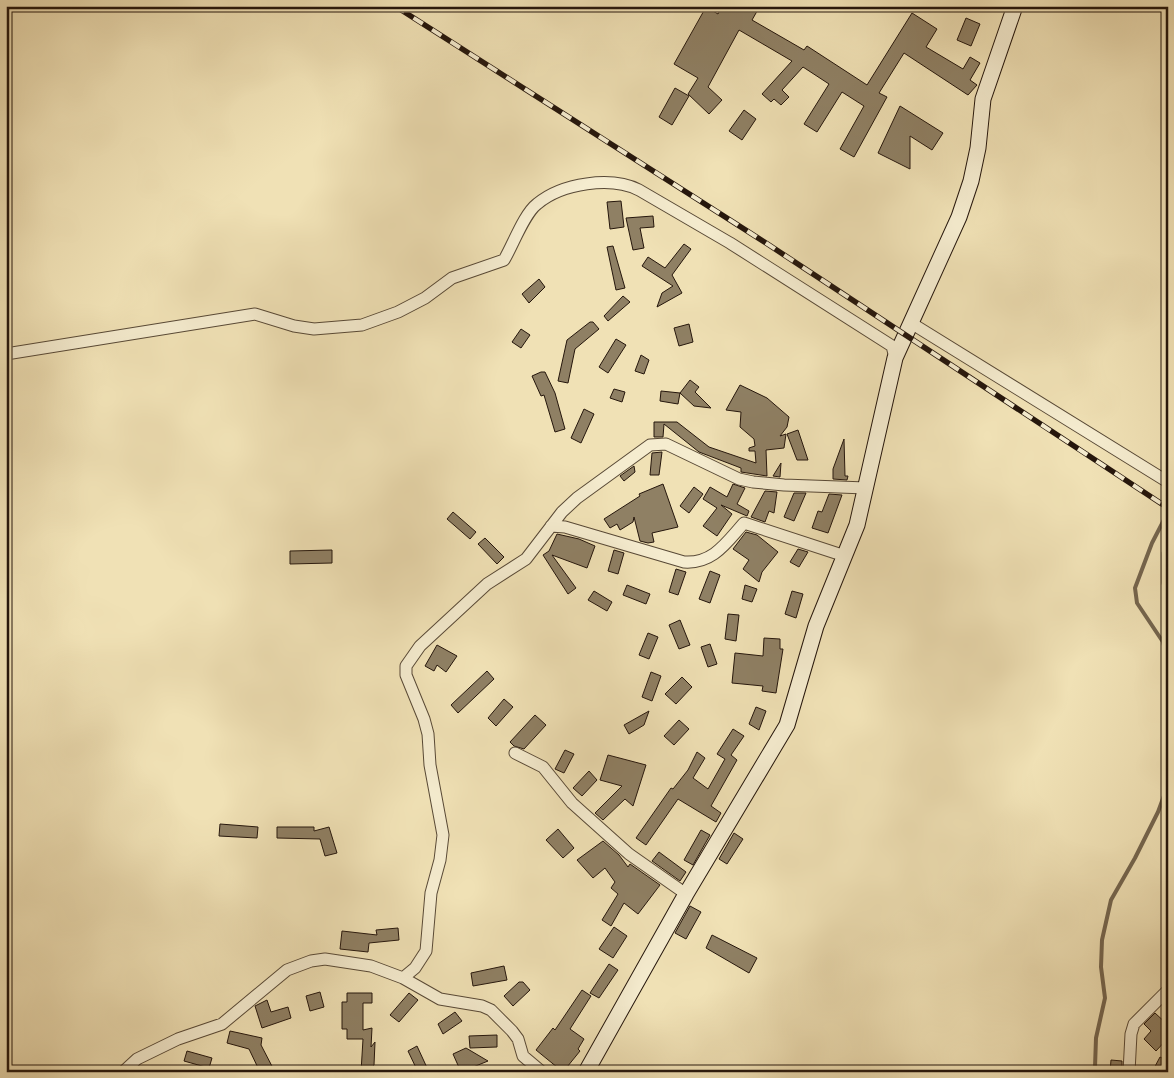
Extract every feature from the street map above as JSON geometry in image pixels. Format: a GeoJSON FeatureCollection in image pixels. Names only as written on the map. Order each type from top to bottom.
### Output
{"type":"FeatureCollection","features":[{"type":"Feature","properties":{"kind":"street"},"geometry":{"type":"LineString","coordinates":[[586,1072],[686,894],[787,725],[816,626],[857,525],[894,358],[959,217],[968,190],[978,148],[984,99],[1015,6]]}},
{"type":"Feature","properties":{"kind":"street"},"geometry":{"type":"LineString","coordinates":[[6,354],[255,314],[294,326],[314,329],[362,325],[398,312],[425,298],[452,278],[504,260],[536,204],[571,188],[591,183],[611,182],[629,184],[730,243],[892,346],[894,358]]}},
{"type":"Feature","properties":{"kind":"street"},"geometry":{"type":"LineString","coordinates":[[911,323],[1168,482]]}},
{"type":"Feature","properties":{"kind":"street"},"geometry":{"type":"LineString","coordinates":[[403,978],[415,968],[426,951],[432,893],[440,860],[443,836],[430,765],[428,734],[406,675],[406,666],[420,646],[475,594],[526,559],[551,526],[577,498],[642,449],[658,443],[675,448],[739,479],[784,485],[866,488]]}},
{"type":"Feature","properties":{"kind":"street"},"geometry":{"type":"LineString","coordinates":[[551,526],[564,527],[684,562],[696,563],[718,553],[744,523],[845,556]]}},
{"type":"Feature","properties":{"kind":"street"},"geometry":{"type":"LineString","coordinates":[[1168,554],[1168,583]]}},
{"type":"Feature","properties":{"kind":"street"},"geometry":{"type":"LineString","coordinates":[[515,753],[542,766],[572,803],[629,854],[686,894]]}},
{"type":"Feature","properties":{"kind":"street"},"geometry":{"type":"LineString","coordinates":[[123,1072],[137,1059],[178,1039],[222,1024],[275,979],[298,964],[325,959],[370,966],[403,978],[440,999],[482,1006],[491,1010],[518,1038],[523,1056],[542,1072]]}},
{"type":"Feature","properties":{"kind":"street"},"geometry":{"type":"LineString","coordinates":[[1130,1072],[1130,1034],[1134,1024],[1168,990]]}},
{"type":"Feature","properties":{"kind":"building"},"geometry":{"type":"Polygon","coordinates":[[[722,6],[760,6],[752,20],[804,50],[807,46],[867,85],[912,13],[937,29],[926,47],[963,69],[970,57],[980,63],[970,80],[977,85],[968,95],[904,53],[879,93],[887,97],[854,157],[840,149],[864,106],[842,92],[817,132],[804,124],[829,84],[803,67],[782,90],[789,97],[781,105],[774,99],[771,102],[762,94],[792,61],[739,30],[708,87],[722,100],[709,114],[688,94],[698,78],[674,64],[706,7],[718,14],[722,6]]]}},
{"type":"Feature","properties":{"kind":"building"},"geometry":{"type":"Polygon","coordinates":[[[966,18],[980,24],[971,46],[957,40],[966,18]]]}},
{"type":"Feature","properties":{"kind":"building"},"geometry":{"type":"Polygon","coordinates":[[[675,88],[689,96],[672,125],[659,117],[675,88]]]}},
{"type":"Feature","properties":{"kind":"building"},"geometry":{"type":"Polygon","coordinates":[[[900,106],[943,133],[932,150],[910,136],[910,169],[878,153],[900,106]]]}},
{"type":"Feature","properties":{"kind":"building"},"geometry":{"type":"Polygon","coordinates":[[[744,110],[756,119],[742,140],[729,131],[744,110]]]}},
{"type":"Feature","properties":{"kind":"building"},"geometry":{"type":"Polygon","coordinates":[[[621,201],[624,227],[610,229],[607,202],[621,201]]]}},
{"type":"Feature","properties":{"kind":"building"},"geometry":{"type":"Polygon","coordinates":[[[653,216],[654,227],[640,228],[644,248],[633,250],[626,218],[653,216]]]}},
{"type":"Feature","properties":{"kind":"building"},"geometry":{"type":"Polygon","coordinates":[[[684,244],[691,249],[672,275],[682,293],[657,307],[662,293],[673,286],[642,266],[648,257],[665,268],[684,244]]]}},
{"type":"Feature","properties":{"kind":"building"},"geometry":{"type":"Polygon","coordinates":[[[613,246],[625,288],[616,290],[607,247],[613,246]]]}},
{"type":"Feature","properties":{"kind":"building"},"geometry":{"type":"Polygon","coordinates":[[[539,279],[545,287],[529,303],[522,294],[539,279]]]}},
{"type":"Feature","properties":{"kind":"building"},"geometry":{"type":"Polygon","coordinates":[[[623,296],[630,302],[608,321],[604,316],[623,296]]]}},
{"type":"Feature","properties":{"kind":"building"},"geometry":{"type":"Polygon","coordinates":[[[590,322],[593,322],[599,329],[575,349],[568,383],[558,381],[567,340],[590,322]]]}},
{"type":"Feature","properties":{"kind":"building"},"geometry":{"type":"Polygon","coordinates":[[[689,324],[693,342],[679,346],[674,328],[689,324]]]}},
{"type":"Feature","properties":{"kind":"building"},"geometry":{"type":"Polygon","coordinates":[[[521,329],[530,335],[521,348],[512,342],[521,329]]]}},
{"type":"Feature","properties":{"kind":"building"},"geometry":{"type":"Polygon","coordinates":[[[616,339],[626,345],[608,373],[599,367],[616,339]]]}},
{"type":"Feature","properties":{"kind":"building"},"geometry":{"type":"Polygon","coordinates":[[[641,355],[649,360],[644,374],[635,371],[641,355]]]}},
{"type":"Feature","properties":{"kind":"building"},"geometry":{"type":"Polygon","coordinates":[[[545,372],[555,393],[565,429],[555,432],[544,395],[541,396],[532,376],[545,372]]]}},
{"type":"Feature","properties":{"kind":"building"},"geometry":{"type":"Polygon","coordinates":[[[690,380],[699,387],[695,392],[711,408],[694,406],[680,393],[690,380]]]}},
{"type":"Feature","properties":{"kind":"building"},"geometry":{"type":"Polygon","coordinates":[[[740,385],[767,398],[789,417],[787,427],[780,436],[786,434],[784,448],[766,450],[767,476],[741,472],[741,468],[699,452],[664,424],[663,437],[654,437],[654,422],[677,422],[709,447],[756,463],[755,451],[749,451],[749,448],[755,446],[754,439],[740,427],[741,412],[726,410],[740,385]]]}},
{"type":"Feature","properties":{"kind":"building"},"geometry":{"type":"Polygon","coordinates":[[[614,389],[625,392],[622,402],[610,398],[614,389]]]}},
{"type":"Feature","properties":{"kind":"building"},"geometry":{"type":"Polygon","coordinates":[[[661,391],[680,393],[678,404],[660,401],[661,391]]]}},
{"type":"Feature","properties":{"kind":"building"},"geometry":{"type":"Polygon","coordinates":[[[584,409],[594,414],[581,443],[571,438],[584,409]]]}},
{"type":"Feature","properties":{"kind":"building"},"geometry":{"type":"Polygon","coordinates":[[[798,430],[808,460],[797,460],[787,434],[798,430]]]}},
{"type":"Feature","properties":{"kind":"building"},"geometry":{"type":"Polygon","coordinates":[[[844,439],[845,476],[848,476],[847,480],[833,479],[833,469],[844,439]]]}},
{"type":"Feature","properties":{"kind":"building"},"geometry":{"type":"Polygon","coordinates":[[[662,452],[659,475],[650,475],[652,453],[662,452]]]}},
{"type":"Feature","properties":{"kind":"building"},"geometry":{"type":"Polygon","coordinates":[[[781,463],[780,477],[773,476],[781,463]]]}},
{"type":"Feature","properties":{"kind":"building"},"geometry":{"type":"Polygon","coordinates":[[[634,466],[635,472],[624,481],[620,476],[634,466]]]}},
{"type":"Feature","properties":{"kind":"building"},"geometry":{"type":"Polygon","coordinates":[[[663,484],[678,527],[652,533],[654,542],[648,543],[640,541],[634,517],[633,522],[620,530],[617,524],[610,528],[604,519],[640,496],[639,494],[663,484]]]}},
{"type":"Feature","properties":{"kind":"building"},"geometry":{"type":"Polygon","coordinates":[[[733,484],[745,488],[737,504],[749,511],[747,516],[721,505],[732,514],[717,536],[703,526],[717,508],[703,499],[710,487],[727,497],[733,484]]]}},
{"type":"Feature","properties":{"kind":"building"},"geometry":{"type":"Polygon","coordinates":[[[694,487],[703,494],[689,513],[680,506],[694,487]]]}},
{"type":"Feature","properties":{"kind":"building"},"geometry":{"type":"Polygon","coordinates":[[[765,491],[777,492],[774,513],[769,511],[765,522],[751,517],[765,491]]]}},
{"type":"Feature","properties":{"kind":"building"},"geometry":{"type":"Polygon","coordinates":[[[794,493],[806,493],[794,521],[784,517],[794,493]]]}},
{"type":"Feature","properties":{"kind":"building"},"geometry":{"type":"Polygon","coordinates":[[[829,494],[842,495],[828,533],[812,528],[818,511],[822,512],[829,494]]]}},
{"type":"Feature","properties":{"kind":"building"},"geometry":{"type":"Polygon","coordinates":[[[453,512],[476,532],[470,539],[447,519],[453,512]]]}},
{"type":"Feature","properties":{"kind":"building"},"geometry":{"type":"Polygon","coordinates":[[[746,532],[757,535],[778,552],[762,572],[759,582],[743,569],[749,560],[733,549],[746,532]]]}},
{"type":"Feature","properties":{"kind":"building"},"geometry":{"type":"Polygon","coordinates":[[[557,534],[579,539],[595,546],[587,568],[552,555],[576,588],[568,594],[543,555],[549,551],[557,534]]]}},
{"type":"Feature","properties":{"kind":"building"},"geometry":{"type":"Polygon","coordinates":[[[485,538],[504,557],[497,564],[478,544],[485,538]]]}},
{"type":"Feature","properties":{"kind":"building"},"geometry":{"type":"Polygon","coordinates":[[[798,549],[808,552],[799,567],[790,562],[798,549]]]}},
{"type":"Feature","properties":{"kind":"building"},"geometry":{"type":"Polygon","coordinates":[[[332,550],[332,563],[290,564],[290,551],[332,550]]]}},
{"type":"Feature","properties":{"kind":"building"},"geometry":{"type":"Polygon","coordinates":[[[614,550],[624,553],[618,574],[608,571],[614,550]]]}},
{"type":"Feature","properties":{"kind":"building"},"geometry":{"type":"Polygon","coordinates":[[[676,569],[686,572],[678,595],[669,592],[676,569]]]}},
{"type":"Feature","properties":{"kind":"building"},"geometry":{"type":"Polygon","coordinates":[[[710,571],[720,575],[710,603],[699,599],[710,571]]]}},
{"type":"Feature","properties":{"kind":"building"},"geometry":{"type":"Polygon","coordinates":[[[627,585],[650,594],[646,604],[623,595],[627,585]]]}},
{"type":"Feature","properties":{"kind":"building"},"geometry":{"type":"Polygon","coordinates":[[[745,585],[757,589],[752,602],[742,599],[745,585]]]}},
{"type":"Feature","properties":{"kind":"building"},"geometry":{"type":"Polygon","coordinates":[[[594,591],[612,602],[607,611],[588,600],[594,591]]]}},
{"type":"Feature","properties":{"kind":"building"},"geometry":{"type":"Polygon","coordinates":[[[792,591],[803,594],[796,618],[785,614],[792,591]]]}},
{"type":"Feature","properties":{"kind":"building"},"geometry":{"type":"Polygon","coordinates":[[[728,614],[739,615],[736,641],[725,639],[728,614]]]}},
{"type":"Feature","properties":{"kind":"building"},"geometry":{"type":"Polygon","coordinates":[[[680,620],[690,645],[679,649],[669,625],[680,620]]]}},
{"type":"Feature","properties":{"kind":"building"},"geometry":{"type":"Polygon","coordinates":[[[648,633],[658,637],[649,659],[639,655],[648,633]]]}},
{"type":"Feature","properties":{"kind":"building"},"geometry":{"type":"Polygon","coordinates":[[[764,638],[780,639],[780,649],[783,649],[776,693],[762,691],[763,686],[732,683],[735,653],[763,656],[764,638]]]}},
{"type":"Feature","properties":{"kind":"building"},"geometry":{"type":"Polygon","coordinates":[[[710,644],[717,664],[708,667],[701,647],[710,644]]]}},
{"type":"Feature","properties":{"kind":"building"},"geometry":{"type":"Polygon","coordinates":[[[437,645],[457,656],[446,672],[437,665],[434,671],[425,666],[437,645]]]}},
{"type":"Feature","properties":{"kind":"building"},"geometry":{"type":"Polygon","coordinates":[[[487,671],[494,679],[458,713],[451,705],[487,671]]]}},
{"type":"Feature","properties":{"kind":"building"},"geometry":{"type":"Polygon","coordinates":[[[651,672],[661,676],[652,701],[642,697],[651,672]]]}},
{"type":"Feature","properties":{"kind":"building"},"geometry":{"type":"Polygon","coordinates":[[[682,677],[692,687],[676,704],[665,694],[682,677]]]}},
{"type":"Feature","properties":{"kind":"building"},"geometry":{"type":"Polygon","coordinates":[[[504,699],[513,707],[496,726],[488,718],[504,699]]]}},
{"type":"Feature","properties":{"kind":"building"},"geometry":{"type":"Polygon","coordinates":[[[756,707],[766,711],[759,730],[749,724],[756,707]]]}},
{"type":"Feature","properties":{"kind":"building"},"geometry":{"type":"Polygon","coordinates":[[[649,711],[644,725],[629,734],[624,725],[649,711]]]}},
{"type":"Feature","properties":{"kind":"building"},"geometry":{"type":"Polygon","coordinates":[[[535,715],[546,725],[524,749],[514,746],[510,742],[535,715]]]}},
{"type":"Feature","properties":{"kind":"building"},"geometry":{"type":"Polygon","coordinates":[[[679,720],[689,729],[674,745],[664,736],[679,720]]]}},
{"type":"Feature","properties":{"kind":"building"},"geometry":{"type":"Polygon","coordinates":[[[733,729],[744,736],[731,755],[737,760],[711,806],[721,813],[716,822],[678,799],[646,845],[636,838],[671,788],[673,789],[688,770],[697,752],[705,758],[693,778],[708,789],[725,759],[717,754],[733,729]]]}},
{"type":"Feature","properties":{"kind":"building"},"geometry":{"type":"Polygon","coordinates":[[[565,750],[574,754],[564,773],[555,769],[565,750]]]}},
{"type":"Feature","properties":{"kind":"building"},"geometry":{"type":"Polygon","coordinates":[[[608,755],[646,765],[633,806],[625,799],[603,820],[595,813],[622,786],[600,780],[608,755]]]}},
{"type":"Feature","properties":{"kind":"building"},"geometry":{"type":"Polygon","coordinates":[[[589,771],[597,780],[582,796],[573,788],[589,771]]]}},
{"type":"Feature","properties":{"kind":"building"},"geometry":{"type":"Polygon","coordinates":[[[220,824],[258,827],[257,838],[219,836],[220,824]]]}},
{"type":"Feature","properties":{"kind":"building"},"geometry":{"type":"Polygon","coordinates":[[[277,827],[314,827],[314,831],[329,827],[337,853],[325,856],[320,839],[277,838],[277,827]]]}},
{"type":"Feature","properties":{"kind":"building"},"geometry":{"type":"Polygon","coordinates":[[[558,829],[574,848],[563,858],[546,840],[558,829]]]}},
{"type":"Feature","properties":{"kind":"building"},"geometry":{"type":"Polygon","coordinates":[[[701,830],[710,835],[693,865],[684,860],[701,830]]]}},
{"type":"Feature","properties":{"kind":"building"},"geometry":{"type":"Polygon","coordinates":[[[734,833],[743,839],[727,864],[719,859],[734,833]]]}},
{"type":"Feature","properties":{"kind":"building"},"geometry":{"type":"Polygon","coordinates":[[[603,841],[619,855],[628,867],[630,864],[660,885],[638,914],[624,903],[611,926],[602,920],[618,894],[611,888],[615,882],[605,868],[593,878],[577,860],[603,841]]]}},
{"type":"Feature","properties":{"kind":"building"},"geometry":{"type":"Polygon","coordinates":[[[659,852],[686,872],[680,881],[652,861],[659,852]]]}},
{"type":"Feature","properties":{"kind":"building"},"geometry":{"type":"Polygon","coordinates":[[[690,906],[701,912],[686,939],[675,933],[690,906]]]}},
{"type":"Feature","properties":{"kind":"building"},"geometry":{"type":"Polygon","coordinates":[[[614,927],[627,936],[613,958],[599,949],[614,927]]]}},
{"type":"Feature","properties":{"kind":"building"},"geometry":{"type":"Polygon","coordinates":[[[398,928],[399,940],[369,943],[368,952],[340,949],[342,931],[377,935],[376,930],[398,928]]]}},
{"type":"Feature","properties":{"kind":"building"},"geometry":{"type":"Polygon","coordinates":[[[712,935],[757,958],[749,973],[706,948],[712,935]]]}},
{"type":"Feature","properties":{"kind":"building"},"geometry":{"type":"Polygon","coordinates":[[[609,964],[618,970],[599,998],[590,993],[609,964]]]}},
{"type":"Feature","properties":{"kind":"building"},"geometry":{"type":"Polygon","coordinates":[[[504,966],[507,980],[473,986],[471,973],[504,966]]]}},
{"type":"Feature","properties":{"kind":"building"},"geometry":{"type":"Polygon","coordinates":[[[519,982],[523,982],[530,990],[513,1006],[504,996],[519,982]]]}},
{"type":"Feature","properties":{"kind":"building"},"geometry":{"type":"Polygon","coordinates":[[[582,990],[591,996],[570,1029],[584,1039],[578,1049],[580,1051],[563,1072],[536,1050],[553,1028],[555,1030],[582,990]]]}},
{"type":"Feature","properties":{"kind":"building"},"geometry":{"type":"Polygon","coordinates":[[[320,992],[324,1007],[310,1011],[306,996],[320,992]]]}},
{"type":"Feature","properties":{"kind":"building"},"geometry":{"type":"Polygon","coordinates":[[[347,993],[372,993],[372,1003],[363,1003],[363,1030],[372,1028],[371,1047],[375,1042],[374,1065],[368,1072],[361,1072],[363,1039],[347,1039],[347,1029],[342,1029],[342,1002],[347,1002],[347,993]]]}},
{"type":"Feature","properties":{"kind":"building"},"geometry":{"type":"Polygon","coordinates":[[[409,993],[418,1000],[399,1022],[390,1015],[409,993]]]}},
{"type":"Feature","properties":{"kind":"building"},"geometry":{"type":"Polygon","coordinates":[[[267,1000],[271,1012],[288,1007],[291,1018],[262,1028],[255,1006],[267,1000]]]}},
{"type":"Feature","properties":{"kind":"building"},"geometry":{"type":"Polygon","coordinates":[[[455,1012],[462,1021],[443,1034],[438,1024],[455,1012]]]}},
{"type":"Feature","properties":{"kind":"building"},"geometry":{"type":"Polygon","coordinates":[[[1155,1013],[1168,1025],[1168,1038],[1156,1051],[1144,1039],[1151,1031],[1144,1024],[1155,1013]]]}},
{"type":"Feature","properties":{"kind":"building"},"geometry":{"type":"Polygon","coordinates":[[[230,1031],[262,1038],[261,1045],[275,1072],[260,1072],[249,1049],[227,1043],[230,1031]]]}},
{"type":"Feature","properties":{"kind":"building"},"geometry":{"type":"Polygon","coordinates":[[[497,1035],[497,1047],[470,1048],[469,1036],[497,1035]]]}},
{"type":"Feature","properties":{"kind":"building"},"geometry":{"type":"Polygon","coordinates":[[[417,1046],[429,1072],[418,1072],[408,1051],[417,1046]]]}},
{"type":"Feature","properties":{"kind":"building"},"geometry":{"type":"Polygon","coordinates":[[[466,1048],[488,1061],[461,1072],[453,1054],[466,1048]]]}},
{"type":"Feature","properties":{"kind":"building"},"geometry":{"type":"Polygon","coordinates":[[[187,1051],[212,1058],[209,1068],[184,1061],[187,1051]]]}},
{"type":"Feature","properties":{"kind":"building"},"geometry":{"type":"Polygon","coordinates":[[[1160,1057],[1168,1061],[1168,1065],[1164,1072],[1152,1072],[1160,1057]]]}},
{"type":"Feature","properties":{"kind":"building"},"geometry":{"type":"Polygon","coordinates":[[[1111,1060],[1122,1061],[1122,1072],[1110,1072],[1111,1060]]]}},
{"type":"Feature","properties":{"kind":"waterway"},"geometry":{"type":"LineString","coordinates":[[1168,512],[1152,543],[1135,588],[1137,603],[1163,642],[1168,661]]}},
{"type":"Feature","properties":{"kind":"waterway"},"geometry":{"type":"LineString","coordinates":[[1093,1072],[1095,1067],[1096,1038],[1105,998],[1101,967],[1102,940],[1111,900],[1158,812],[1168,785]]}},
{"type":"Feature","properties":{"kind":"railway"},"geometry":{"type":"LineString","coordinates":[[395,6],[766,243],[1168,508]]}}]}
